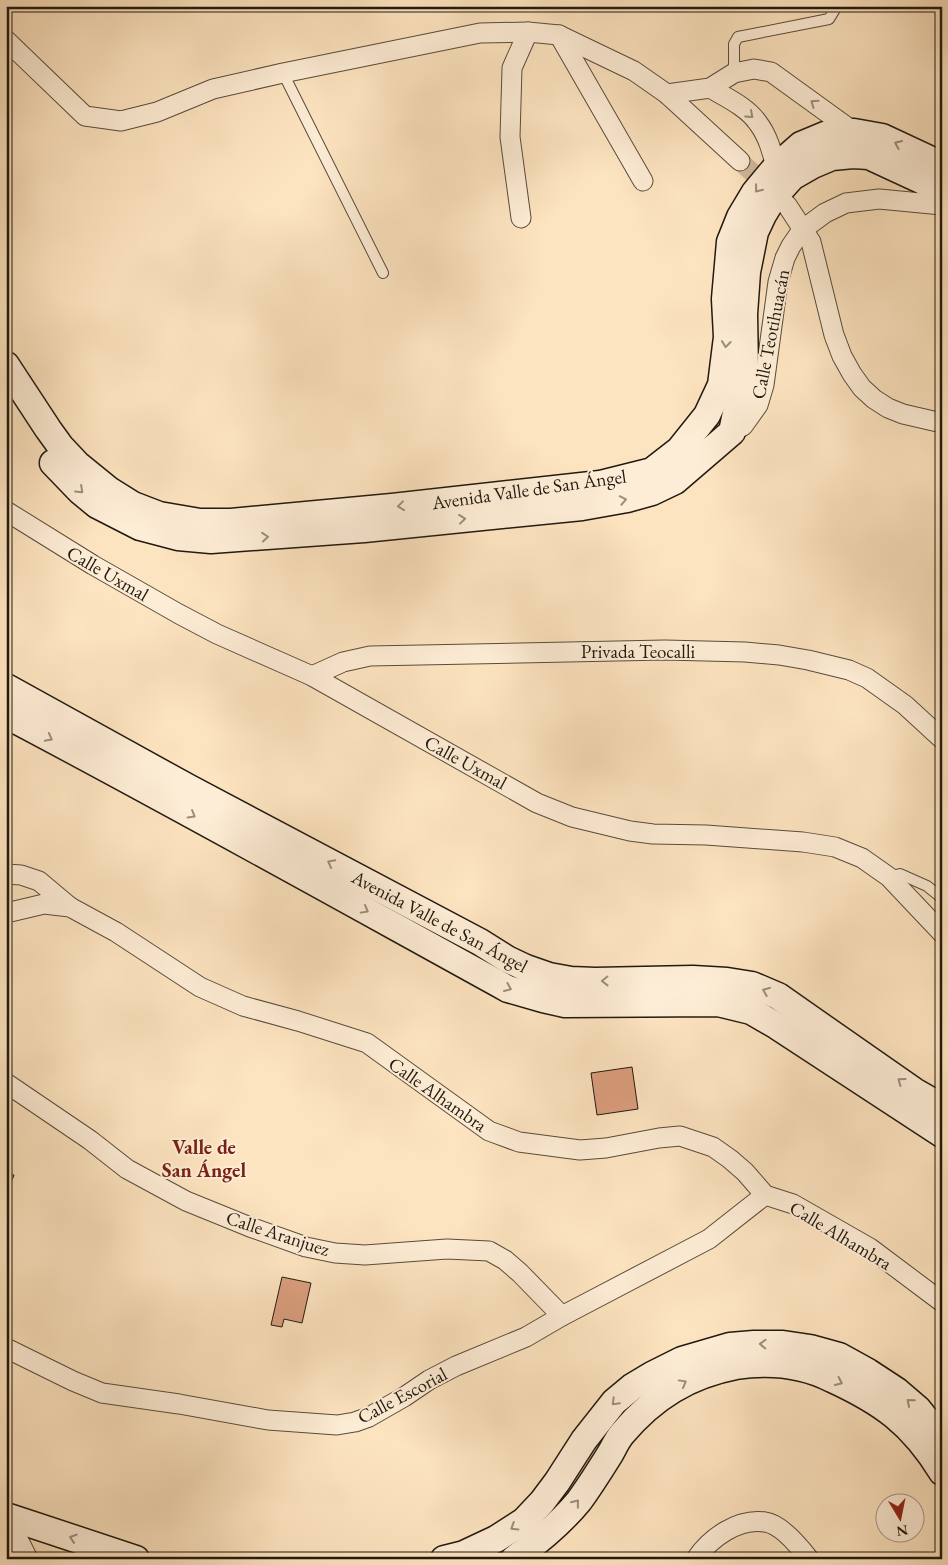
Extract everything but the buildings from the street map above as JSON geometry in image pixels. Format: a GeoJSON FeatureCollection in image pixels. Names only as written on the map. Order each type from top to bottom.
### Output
{"type":"FeatureCollection","features":[{"type":"Feature","properties":{"kind":"street"},"geometry":{"type":"LineString","coordinates":[[521,218],[510,137],[512,68],[528,32]]}},
{"type":"Feature","properties":{"kind":"street"},"geometry":{"type":"LineString","coordinates":[[6,40],[86,116],[121,121],[158,112],[213,90],[283,73],[480,33],[528,32],[559,36],[634,71],[667,94],[740,160]]}},
{"type":"Feature","properties":{"kind":"street"},"geometry":{"type":"LineString","coordinates":[[559,36],[643,181]]}},
{"type":"Feature","properties":{"kind":"street"},"geometry":{"type":"LineString","coordinates":[[667,94],[710,88],[734,73],[754,70],[771,72],[854,132]]}},
{"type":"Feature","properties":{"kind":"street"},"geometry":{"type":"LineString","coordinates":[[710,88],[738,105],[758,122],[768,140],[776,167]]}},
{"type":"Feature","properties":{"kind":"street","name":"Avenida Valle de San Ángel"},"geometry":{"type":"LineString","coordinates":[[6,398],[52,462],[97,505],[140,527],[178,537],[211,540],[232,530],[392,507],[600,484],[652,471],[685,459],[732,432],[745,370],[744,314],[747,272],[755,232],[774,197],[792,177],[813,165],[828,146],[854,132],[882,137],[942,165]]}},
{"type":"Feature","properties":{"kind":"street","name":"Avenida Valle de San Ángel"},"geometry":{"type":"LineString","coordinates":[[685,459],[721,385],[727,337],[726,299],[730,242],[740,217],[755,192],[776,167],[801,144],[828,146],[852,155],[869,156],[923,181],[942,193]]}},
{"type":"Feature","properties":{"kind":"street","name":"Calle Teotihuacán"},"geometry":{"type":"LineString","coordinates":[[732,432],[743,426],[758,405],[764,386],[778,282],[785,258],[802,230],[825,213],[846,203],[879,199],[942,205]]}},
{"type":"Feature","properties":{"kind":"street","name":"Calle Teotihuacán"},"geometry":{"type":"LineString","coordinates":[[786,205],[811,242],[834,335],[842,356],[862,388],[888,408],[903,414],[942,423]]}},
{"type":"Feature","properties":{"kind":"street","name":"Avenida Valle de San Ángel"},"geometry":{"type":"LineString","coordinates":[[6,365],[61,447],[77,464],[109,490],[133,505],[159,515],[232,530]]}},
{"type":"Feature","properties":{"kind":"street","name":"Calle Uxmal"},"geometry":{"type":"LineString","coordinates":[[6,511],[93,565],[179,614],[217,634],[312,676],[537,803],[572,817],[630,831],[802,842],[834,847],[862,858],[889,877],[942,933]]}},
{"type":"Feature","properties":{"kind":"street","name":"Privada Teocalli"},"geometry":{"type":"LineString","coordinates":[[312,676],[344,662],[370,656],[665,650],[745,652],[779,655],[849,670],[867,678],[905,705],[942,739]]}},
{"type":"Feature","properties":{"kind":"street","name":"Avenida Valle de San Ángel"},"geometry":{"type":"LineString","coordinates":[[6,687],[189,788],[526,968],[549,976],[571,980],[693,980],[727,981],[752,985],[778,996],[914,1091],[942,1107]]}},
{"type":"Feature","properties":{"kind":"street","name":"Avenida Valle de San Ángel"},"geometry":{"type":"LineString","coordinates":[[6,715],[164,799],[508,989],[565,1004],[718,1003],[750,1011],[777,1026],[942,1134]]}},
{"type":"Feature","properties":{"kind":"street"},"geometry":{"type":"LineString","coordinates":[[6,874],[21,875],[39,881],[70,907]]}},
{"type":"Feature","properties":{"kind":"street","name":"Calle Alhambra"},"geometry":{"type":"LineString","coordinates":[[6,913],[44,904],[70,907],[116,932],[200,987],[243,1006],[298,1021],[367,1044],[489,1131],[519,1142],[580,1150],[606,1148],[680,1136],[713,1147],[730,1158],[765,1195],[793,1204],[870,1248],[942,1302]]}},
{"type":"Feature","properties":{"kind":"street","name":"Calle Aranjuez"},"geometry":{"type":"LineString","coordinates":[[6,1083],[90,1140],[127,1169],[186,1201],[306,1247],[335,1253],[366,1255],[447,1249],[489,1251],[505,1260],[520,1273],[562,1316]]}},
{"type":"Feature","properties":{"kind":"street","name":"Calle Escorial"},"geometry":{"type":"LineString","coordinates":[[6,1348],[102,1393],[179,1404],[268,1420],[337,1426],[369,1417],[450,1369],[526,1337],[562,1316],[709,1239],[765,1195]]}},
{"type":"Feature","properties":{"kind":"street"},"geometry":{"type":"LineString","coordinates":[[444,1559],[464,1554],[496,1539],[524,1521],[542,1502],[590,1432],[614,1402],[632,1387],[682,1360],[730,1346],[783,1344],[810,1348],[839,1356],[897,1391],[918,1409],[942,1439]]}},
{"type":"Feature","properties":{"kind":"street"},"geometry":{"type":"LineString","coordinates":[[514,1559],[546,1536],[579,1501],[621,1435],[647,1409],[665,1394],[687,1380],[716,1370],[748,1364],[773,1363],[802,1368],[824,1375],[890,1410],[914,1433],[942,1472]]}},
{"type":"Feature","properties":{"kind":"street"},"geometry":{"type":"LineString","coordinates":[[6,1516],[136,1559]]}},
{"type":"Feature","properties":{"kind":"street"},"geometry":{"type":"LineString","coordinates":[[696,1559],[700,1552],[725,1531],[745,1522],[766,1522],[783,1531],[802,1549],[809,1559]]}},
{"type":"Feature","properties":{"kind":"street"},"geometry":{"type":"LineString","coordinates":[[6,1523],[28,1559]]}},
{"type":"Feature","properties":{"kind":"street"},"geometry":{"type":"LineString","coordinates":[[6,1559],[15,1559]]}},
{"type":"Feature","properties":{"kind":"lane"},"geometry":{"type":"LineString","coordinates":[[734,73],[734,44],[738,37],[829,18],[837,6]]}},
{"type":"Feature","properties":{"kind":"lane"},"geometry":{"type":"LineString","coordinates":[[283,73],[383,273]]}},
{"type":"Feature","properties":{"kind":"lane"},"geometry":{"type":"LineString","coordinates":[[889,877],[900,874],[927,886],[942,898]]}},
{"type":"Feature","properties":{"kind":"tunnel"},"geometry":{"type":"LineString","coordinates":[[740,161],[772,191]]}},
{"type":"Feature","properties":{"kind":"district","name":"Valle de San Ángel"},"geometry":{"type":"Point","coordinates":[204,1158]}}]}
